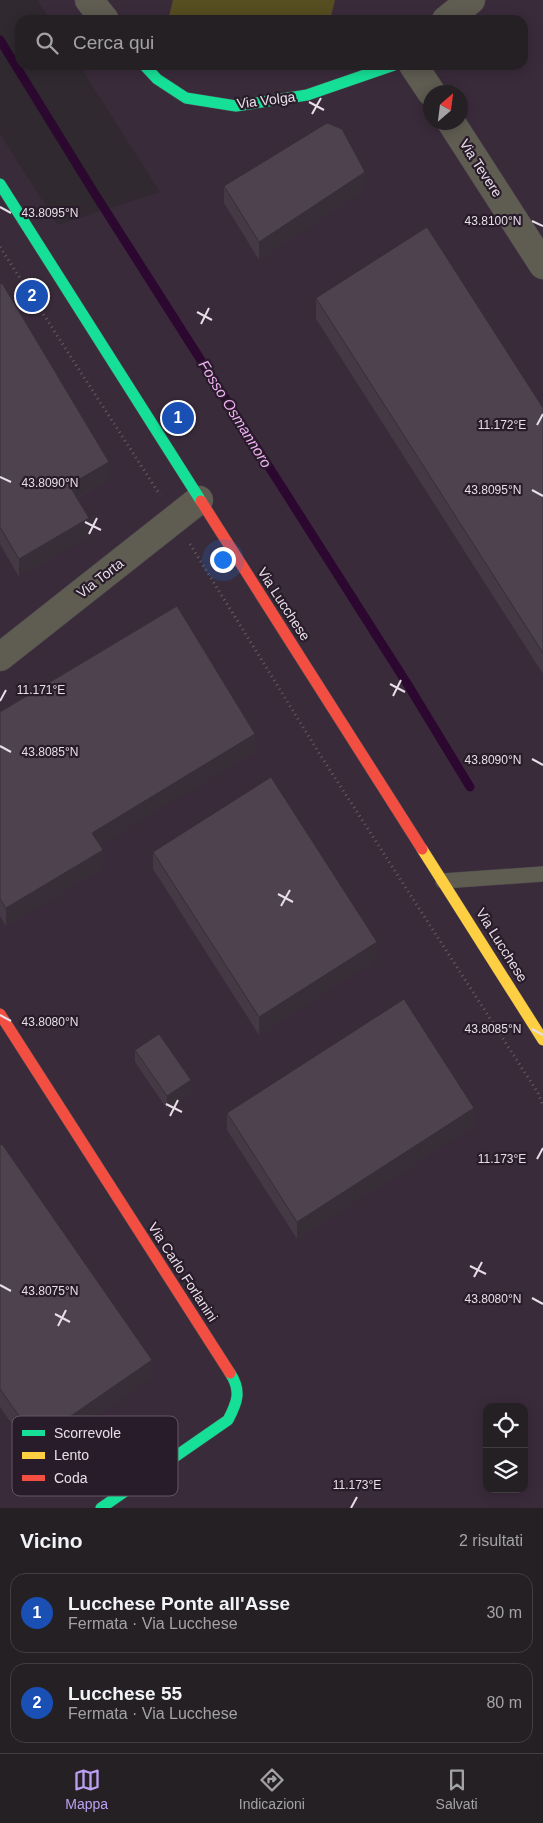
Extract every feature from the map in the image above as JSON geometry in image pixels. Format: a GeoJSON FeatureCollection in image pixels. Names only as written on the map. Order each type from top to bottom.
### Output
{"type":"FeatureCollection","features":[{"type":"Feature","properties":{"kind":"main road","name":"Via Volga"},"geometry":{"type":"LineString","coordinates":[[149,70],[157,78],[186,98],[236,106],[307,95],[380,70]]}},
{"type":"Feature","properties":{"kind":"main road","name":"Via Lucchese"},"geometry":{"type":"LineString","coordinates":[[0,184],[543,1040]]}},
{"type":"Feature","properties":{"kind":"main road","name":"Via Carlo Forlanini"},"geometry":{"type":"LineString","coordinates":[[0,1014],[236,1382],[237,1402],[228,1420],[178,1455]]}},
{"type":"Feature","properties":{"kind":"main road","name":"Via Carlo Forlanini"},"geometry":{"type":"LineString","coordinates":[[101,1508],[118,1496]]}},
{"type":"Feature","properties":{"kind":"street"},"geometry":{"type":"LineString","coordinates":[[89,0],[101,15]]}},
{"type":"Feature","properties":{"kind":"street"},"geometry":{"type":"LineString","coordinates":[[452,15],[471,0]]}},
{"type":"Feature","properties":{"kind":"street"},"geometry":{"type":"LineString","coordinates":[[416,70],[426,85]]}},
{"type":"Feature","properties":{"kind":"street","name":"Via Tevere"},"geometry":{"type":"LineString","coordinates":[[456,130],[543,265]]}},
{"type":"Feature","properties":{"kind":"street","name":"Via Torta"},"geometry":{"type":"LineString","coordinates":[[0,657],[199,500]]}},
{"type":"Feature","properties":{"kind":"lane"},"geometry":{"type":"LineString","coordinates":[[443,881],[543,874]]}},
{"type":"Feature","properties":{"kind":"path"},"geometry":{"type":"LineString","coordinates":[[0,247],[161,498]]}},
{"type":"Feature","properties":{"kind":"path"},"geometry":{"type":"LineString","coordinates":[[188,540],[320,753],[538,1093],[543,1106]]}},
{"type":"Feature","properties":{"kind":"shaded area"},"geometry":{"type":"Polygon","coordinates":[[[37,0],[543,0],[543,1508],[0,1508],[0,134],[58,225],[160,192],[82,70],[528,70],[528,15],[47,15],[37,0]]]}},
{"type":"Feature","properties":{"kind":"shaded area"},"geometry":{"type":"Polygon","coordinates":[[[173,0],[335,0],[331,15],[169,15],[173,0]]]}},
{"type":"Feature","properties":{"kind":"building"},"geometry":{"type":"Polygon","coordinates":[[[327,123],[342,129],[365,172],[259,242],[224,186],[327,123]]]}},
{"type":"Feature","properties":{"kind":"building"},"geometry":{"type":"Polygon","coordinates":[[[427,227],[543,408],[543,653],[316,298],[427,227]]]}},
{"type":"Feature","properties":{"kind":"building"},"geometry":{"type":"Polygon","coordinates":[[[2,283],[109,462],[69,485],[89,518],[19,559],[0,527],[0,284],[2,283]]]}},
{"type":"Feature","properties":{"kind":"building"},"geometry":{"type":"Polygon","coordinates":[[[177,606],[255,734],[92,833],[103,850],[6,908],[0,899],[0,712],[177,606]]]}},
{"type":"Feature","properties":{"kind":"building"},"geometry":{"type":"Polygon","coordinates":[[[271,777],[377,942],[259,1017],[153,852],[271,777]]]}},
{"type":"Feature","properties":{"kind":"building"},"geometry":{"type":"Polygon","coordinates":[[[404,999],[474,1108],[297,1222],[227,1113],[404,999]]]}},
{"type":"Feature","properties":{"kind":"building"},"geometry":{"type":"Polygon","coordinates":[[[159,1034],[191,1080],[167,1096],[135,1050],[159,1034]]]}},
{"type":"Feature","properties":{"kind":"building"},"geometry":{"type":"Polygon","coordinates":[[[2,1144],[152,1360],[71,1416],[19,1416],[0,1389],[0,1145],[2,1144]]]}},
{"type":"Feature","properties":{"kind":"waterway","name":"Fosso Osmannoro"},"geometry":{"type":"LineString","coordinates":[[0,40],[15,64]]}},
{"type":"Feature","properties":{"kind":"waterway","name":"Fosso Osmannoro"},"geometry":{"type":"LineString","coordinates":[[19,70],[95,194],[408,685],[470,787]]}},
{"type":"Feature","properties":{"kind":"traffic: fast"},"geometry":{"type":"LineString","coordinates":[[149,70],[157,79],[186,98],[236,106],[307,95],[380,70]]}},
{"type":"Feature","properties":{"kind":"traffic: fast"},"geometry":{"type":"LineString","coordinates":[[0,184],[201,501]]}},
{"type":"Feature","properties":{"kind":"traffic: fast"},"geometry":{"type":"LineString","coordinates":[[178,1455],[228,1420],[237,1397],[234,1379],[230,1373]]}},
{"type":"Feature","properties":{"kind":"traffic: fast"},"geometry":{"type":"LineString","coordinates":[[101,1508],[118,1496]]}},
{"type":"Feature","properties":{"kind":"traffic: slow"},"geometry":{"type":"LineString","coordinates":[[422,849],[543,1040]]}},
{"type":"Feature","properties":{"kind":"traffic: jam"},"geometry":{"type":"LineString","coordinates":[[201,501],[422,849]]}},
{"type":"Feature","properties":{"kind":"traffic: jam"},"geometry":{"type":"LineString","coordinates":[[0,1014],[230,1373]]}},
{"type":"Feature","properties":{"kind":"place","name":"Lucchese 55"},"geometry":{"type":"Point","coordinates":[32,296]}},
{"type":"Feature","properties":{"kind":"place","name":"Lucchese Ponte all'Asse"},"geometry":{"type":"Point","coordinates":[178,418]}}]}
